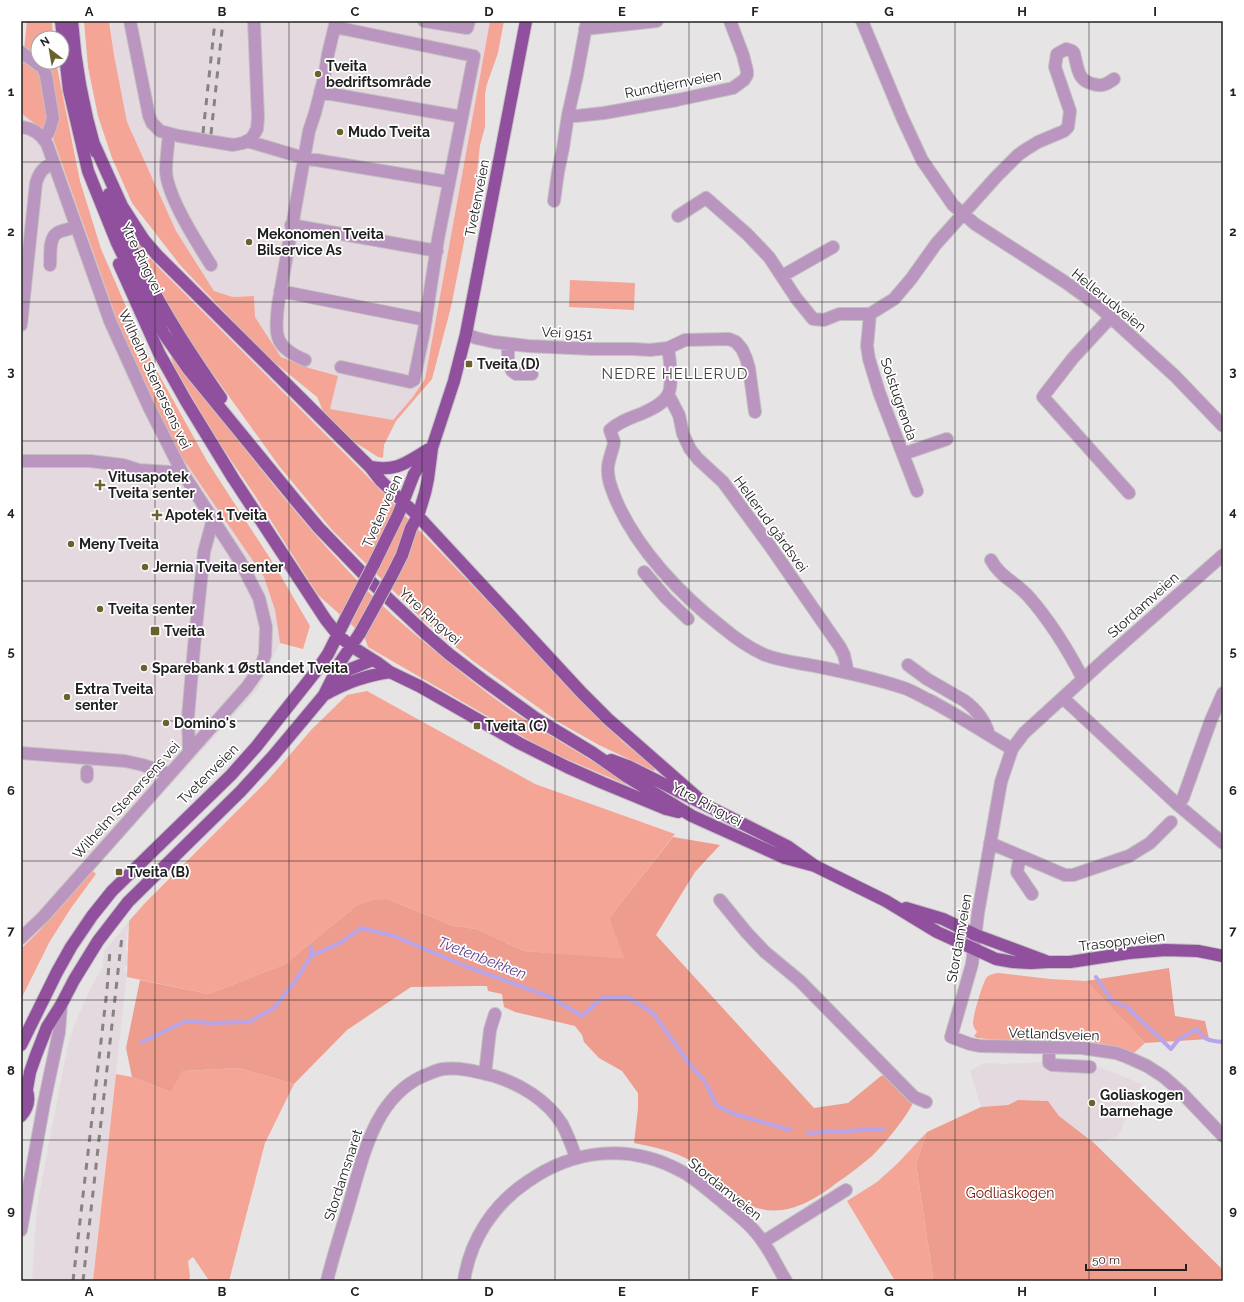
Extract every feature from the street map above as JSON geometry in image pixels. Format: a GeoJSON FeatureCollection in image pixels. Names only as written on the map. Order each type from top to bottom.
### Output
{"type":"FeatureCollection","features":[{"type":"Feature","properties":{"kind":"main road","name":"Ytre Ringvei"},"geometry":{"type":"LineString","coordinates":[[61,21],[69,90],[83,153],[95,190],[117,243],[134,278],[164,334],[189,370],[301,507],[374,586],[426,634],[515,703],[626,776],[692,816],[785,858],[815,866]]}},
{"type":"Feature","properties":{"kind":"main road","name":"Ytre Ringvei"},"geometry":{"type":"LineString","coordinates":[[72,21],[81,88],[94,144],[111,200],[134,256],[152,291],[198,364],[273,473]]}},
{"type":"Feature","properties":{"kind":"main road","name":"Tvetenveien"},"geometry":{"type":"LineString","coordinates":[[22,1116],[28,1104],[28,1094],[24,1086],[40,1043],[89,955],[125,907],[149,881],[240,792],[273,756],[324,695],[341,661],[360,632],[402,555],[411,528],[418,516],[428,479],[432,448],[454,381],[466,334],[526,21]]}},
{"type":"Feature","properties":{"kind":"main road"},"geometry":{"type":"LineString","coordinates":[[94,144],[122,206],[144,240],[157,256],[370,467],[381,481],[418,516],[582,694],[608,719],[706,805]]}},
{"type":"Feature","properties":{"kind":"main road"},"geometry":{"type":"LineString","coordinates":[[95,190],[110,242],[128,286],[163,360],[233,478],[326,620],[338,635],[351,646],[390,672],[419,686],[519,743],[566,767],[666,809],[692,816]]}},
{"type":"Feature","properties":{"kind":"main road"},"geometry":{"type":"LineString","coordinates":[[370,467],[380,469],[393,468],[432,448]]}},
{"type":"Feature","properties":{"kind":"main road","name":"Tvetenveien"},"geometry":{"type":"LineString","coordinates":[[21,1045],[71,947],[112,891],[230,775],[256,747],[328,654],[380,554],[398,515],[414,474],[432,448]]}},
{"type":"Feature","properties":{"kind":"main road"},"geometry":{"type":"LineString","coordinates":[[332,681],[348,670],[373,660]]}},
{"type":"Feature","properties":{"kind":"main road"},"geometry":{"type":"LineString","coordinates":[[324,695],[358,679],[390,672]]}},
{"type":"Feature","properties":{"kind":"main road","name":"Ytre Ringvei"},"geometry":{"type":"LineString","coordinates":[[593,753],[630,768],[788,846],[815,866],[886,901],[937,932],[975,949]]}},
{"type":"Feature","properties":{"kind":"main road","name":"Ytre Ringvei"},"geometry":{"type":"LineString","coordinates":[[886,901],[943,920],[976,935]]}},
{"type":"Feature","properties":{"kind":"main road","name":"Trasoppveien"},"geometry":{"type":"LineString","coordinates":[[976,935],[1048,962]]}},
{"type":"Feature","properties":{"kind":"main road","name":"Trasoppveien"},"geometry":{"type":"LineString","coordinates":[[975,949],[996,959],[1031,963],[1081,961],[1129,953],[1166,950],[1198,951],[1223,956]]}},
{"type":"Feature","properties":{"kind":"street"},"geometry":{"type":"LineString","coordinates":[[130,21],[148,116],[155,128],[160,132],[169,134],[233,145],[243,143],[252,138],[257,129],[258,118],[254,21]]}},
{"type":"Feature","properties":{"kind":"street"},"geometry":{"type":"LineString","coordinates":[[424,21],[468,28],[469,21]]}},
{"type":"Feature","properties":{"kind":"street"},"geometry":{"type":"LineString","coordinates":[[554,201],[568,115],[586,25],[657,21]]}},
{"type":"Feature","properties":{"kind":"street","name":"Rundtjernveien"},"geometry":{"type":"LineString","coordinates":[[568,115],[576,116],[604,113],[733,88],[744,80],[747,75],[747,71],[743,55],[730,21]]}},
{"type":"Feature","properties":{"kind":"street","name":"Hellerudveien"},"geometry":{"type":"LineString","coordinates":[[862,21],[902,117],[922,160],[950,201],[962,214],[975,224],[1065,282],[1097,305],[1175,376],[1223,426]]}},
{"type":"Feature","properties":{"kind":"street"},"geometry":{"type":"LineString","coordinates":[[305,360],[294,355],[280,344],[276,326],[291,225],[309,131],[324,78],[335,24],[474,56],[436,251],[426,320],[415,376],[410,382],[340,367]]}},
{"type":"Feature","properties":{"kind":"street"},"geometry":{"type":"LineString","coordinates":[[678,216],[706,198],[747,234],[769,257],[796,298],[814,319],[824,320],[839,314],[870,314],[894,299],[911,279],[936,244],[996,177],[1018,155],[1038,142],[1064,131],[1068,126],[1070,111],[1055,67],[1057,54],[1066,49],[1074,53],[1082,78],[1085,82],[1104,85],[1114,79]]}},
{"type":"Feature","properties":{"kind":"street"},"geometry":{"type":"LineString","coordinates":[[21,52],[43,68],[46,76],[53,118],[49,131],[44,139],[34,131],[21,127]]}},
{"type":"Feature","properties":{"kind":"street"},"geometry":{"type":"LineString","coordinates":[[320,92],[462,117]]}},
{"type":"Feature","properties":{"kind":"street"},"geometry":{"type":"LineString","coordinates":[[169,134],[166,171],[169,185],[185,220],[211,265]]}},
{"type":"Feature","properties":{"kind":"street","name":"Wilhelm Stenersens vei"},"geometry":{"type":"LineString","coordinates":[[21,938],[44,916],[253,679],[259,670],[265,655],[266,627],[259,598],[240,561],[182,472],[149,407],[99,291],[50,149],[44,139]]}},
{"type":"Feature","properties":{"kind":"street"},"geometry":{"type":"LineString","coordinates":[[247,141],[304,158],[449,182]]}},
{"type":"Feature","properties":{"kind":"street"},"geometry":{"type":"LineString","coordinates":[[21,326],[36,183],[40,171],[54,163]]}},
{"type":"Feature","properties":{"kind":"street"},"geometry":{"type":"LineString","coordinates":[[291,225],[436,251]]}},
{"type":"Feature","properties":{"kind":"street"},"geometry":{"type":"LineString","coordinates":[[50,265],[51,242],[53,238],[58,233],[76,227]]}},
{"type":"Feature","properties":{"kind":"street"},"geometry":{"type":"LineString","coordinates":[[782,276],[833,247]]}},
{"type":"Feature","properties":{"kind":"street"},"geometry":{"type":"LineString","coordinates":[[280,291],[426,320]]}},
{"type":"Feature","properties":{"kind":"street","name":"Solstugrenda"},"geometry":{"type":"LineString","coordinates":[[870,314],[867,346],[869,359],[879,392],[916,491]]}},
{"type":"Feature","properties":{"kind":"street"},"geometry":{"type":"LineString","coordinates":[[1111,317],[1074,358],[1044,397],[1129,493]]}},
{"type":"Feature","properties":{"kind":"street","name":"Vei 9151"},"geometry":{"type":"LineString","coordinates":[[466,334],[476,338],[508,344],[593,349],[633,348],[650,350],[668,348]]}},
{"type":"Feature","properties":{"kind":"street"},"geometry":{"type":"LineString","coordinates":[[755,412],[749,368],[742,349],[736,342],[729,339],[686,340],[668,348],[670,363],[668,394],[662,402],[654,408],[623,421],[610,430],[614,443],[610,454],[608,469],[612,488],[621,509],[637,537],[665,574],[689,599],[737,639],[766,655],[783,660],[848,673],[905,688],[955,714],[1012,749]]}},
{"type":"Feature","properties":{"kind":"street"},"geometry":{"type":"LineString","coordinates":[[508,344],[508,361],[512,371],[516,374],[532,374]]}},
{"type":"Feature","properties":{"kind":"street","name":"Hellerud gårdsvei"},"geometry":{"type":"LineString","coordinates":[[668,394],[679,416],[685,438],[690,449],[698,459],[723,482],[774,552],[840,646],[844,655],[848,673]]}},
{"type":"Feature","properties":{"kind":"street"},"geometry":{"type":"LineString","coordinates":[[903,454],[947,439]]}},
{"type":"Feature","properties":{"kind":"street"},"geometry":{"type":"LineString","coordinates":[[21,461],[90,461],[123,465],[139,470],[182,472]]}},
{"type":"Feature","properties":{"kind":"street"},"geometry":{"type":"LineString","coordinates":[[189,752],[188,717],[194,647],[204,552],[213,519]]}},
{"type":"Feature","properties":{"kind":"street","name":"Stordamveien"},"geometry":{"type":"LineString","coordinates":[[950,1037],[972,964],[975,949],[978,913],[1001,782],[1005,766],[1012,749],[1024,734],[1083,679],[1223,555]]}},
{"type":"Feature","properties":{"kind":"street"},"geometry":{"type":"LineString","coordinates":[[991,560],[1000,573],[1021,589],[1038,607],[1075,662],[1083,679]]}},
{"type":"Feature","properties":{"kind":"street"},"geometry":{"type":"LineString","coordinates":[[644,572],[688,619]]}},
{"type":"Feature","properties":{"kind":"street"},"geometry":{"type":"LineString","coordinates":[[654,583],[665,574]]}},
{"type":"Feature","properties":{"kind":"street"},"geometry":{"type":"LineString","coordinates":[[679,611],[689,599]]}},
{"type":"Feature","properties":{"kind":"street"},"geometry":{"type":"LineString","coordinates":[[908,665],[927,679],[972,706],[978,712],[987,728],[988,735]]}},
{"type":"Feature","properties":{"kind":"street"},"geometry":{"type":"LineString","coordinates":[[1178,805],[1183,798],[1211,720],[1223,692]]}},
{"type":"Feature","properties":{"kind":"street"},"geometry":{"type":"LineString","coordinates":[[1063,698],[1178,805],[1223,843]]}},
{"type":"Feature","properties":{"kind":"street"},"geometry":{"type":"LineString","coordinates":[[21,753],[125,761],[170,774]]}},
{"type":"Feature","properties":{"kind":"street"},"geometry":{"type":"LineString","coordinates":[[990,843],[1045,867],[1068,875],[1073,875],[1122,859],[1138,851],[1150,843],[1171,822]]}},
{"type":"Feature","properties":{"kind":"street"},"geometry":{"type":"LineString","coordinates":[[1020,856],[1017,872],[1032,894]]}},
{"type":"Feature","properties":{"kind":"street"},"geometry":{"type":"LineString","coordinates":[[720,900],[765,952],[800,981],[910,1094],[926,1102]]}},
{"type":"Feature","properties":{"kind":"street","name":"Tvetenveien"},"geometry":{"type":"LineString","coordinates":[[21,1230],[42,1110],[58,1032],[61,1005]]}},
{"type":"Feature","properties":{"kind":"street"},"geometry":{"type":"LineString","coordinates":[[485,1074],[490,1030],[495,1014]]}},
{"type":"Feature","properties":{"kind":"street","name":"Vetlandsveien"},"geometry":{"type":"LineString","coordinates":[[950,1037],[980,1046],[1013,1048],[1082,1048],[1116,1053],[1147,1066],[1164,1077],[1181,1092],[1223,1136]]}},
{"type":"Feature","properties":{"kind":"street"},"geometry":{"type":"LineString","coordinates":[[1049,1047],[1049,1062],[1052,1065],[1090,1067]]}},
{"type":"Feature","properties":{"kind":"street","name":"Stordamsnaret"},"geometry":{"type":"LineString","coordinates":[[327,1281],[361,1162],[372,1132],[393,1097],[403,1088],[416,1080],[443,1069],[467,1070],[505,1080],[517,1085],[540,1100],[556,1115],[565,1130],[576,1158]]}},
{"type":"Feature","properties":{"kind":"street","name":"Stordamveien"},"geometry":{"type":"LineString","coordinates":[[464,1281],[471,1252],[476,1240],[482,1229],[508,1196],[529,1180],[556,1165],[576,1158],[596,1154],[619,1154],[646,1158],[671,1166],[694,1179],[744,1220],[763,1242],[846,1190]]}},
{"type":"Feature","properties":{"kind":"street"},"geometry":{"type":"LineString","coordinates":[[763,1242],[786,1281]]}},
{"type":"Feature","properties":{"kind":"shaded area"},"geometry":{"type":"Polygon","coordinates":[[[27,21],[52,21],[53,30],[30,30],[30,70],[58,70],[80,181],[101,249],[143,346],[207,461],[275,566],[310,626],[303,649],[280,643],[275,610],[264,577],[181,456],[136,374],[53,138],[21,113],[21,80],[27,21]]]}},
{"type":"Feature","properties":{"kind":"shaded area"},"geometry":{"type":"Polygon","coordinates":[[[84,21],[109,21],[127,122],[176,231],[214,291],[233,297],[254,296],[255,317],[281,357],[309,368],[338,376],[330,409],[393,420],[412,398],[425,379],[490,21],[504,21],[498,53],[485,94],[485,127],[480,145],[476,182],[451,307],[432,379],[396,421],[384,445],[383,458],[378,457],[356,443],[323,411],[317,397],[263,353],[180,265],[132,203],[112,158],[98,116],[88,67],[84,21]]]}},
{"type":"Feature","properties":{"kind":"shaded area"},"geometry":{"type":"Polygon","coordinates":[[[110,21],[490,21],[425,379],[394,420],[330,409],[337,376],[309,368],[281,357],[255,317],[254,296],[233,297],[214,291],[176,231],[127,122],[114,55],[110,21]]]}},
{"type":"Feature","properties":{"kind":"shaded area"},"geometry":{"type":"Polygon","coordinates":[[[21,113],[53,138],[136,374],[181,456],[264,577],[275,610],[280,643],[258,689],[21,949],[21,113]]]}},
{"type":"Feature","properties":{"kind":"shaded area"},"geometry":{"type":"Polygon","coordinates":[[[131,234],[156,265],[363,472],[500,614],[581,701],[623,742],[655,768],[654,771],[599,745],[560,723],[473,661],[424,621],[333,531],[279,466],[188,339],[166,303],[131,234]]]}},
{"type":"Feature","properties":{"kind":"shaded area"},"geometry":{"type":"Polygon","coordinates":[[[570,280],[635,283],[634,310],[569,307],[570,280]]]}},
{"type":"Feature","properties":{"kind":"shaded area"},"geometry":{"type":"Polygon","coordinates":[[[171,357],[175,359],[249,454],[326,547],[388,611],[451,664],[506,707],[635,786],[634,788],[546,750],[368,647],[364,636],[318,595],[254,494],[222,447],[174,366],[171,357]]]}},
{"type":"Feature","properties":{"kind":"shaded area"},"geometry":{"type":"Polygon","coordinates":[[[367,691],[535,784],[675,834],[609,918],[627,960],[524,951],[477,929],[453,926],[390,900],[356,906],[285,964],[209,994],[127,977],[129,921],[146,902],[268,780],[312,729],[347,695],[367,691]]]}},
{"type":"Feature","properties":{"kind":"shaded area"},"geometry":{"type":"Polygon","coordinates":[[[93,871],[96,874],[71,908],[50,941],[21,999],[21,949],[93,871]]]}},
{"type":"Feature","properties":{"kind":"shaded area"},"geometry":{"type":"Polygon","coordinates":[[[129,921],[125,949],[129,953],[128,965],[125,966],[124,971],[127,972],[93,1281],[32,1281],[39,1196],[67,1049],[73,1029],[88,993],[103,966],[104,952],[129,921]]]}},
{"type":"Feature","properties":{"kind":"shaded area"},"geometry":{"type":"Polygon","coordinates":[[[999,973],[1050,979],[1086,981],[1145,1043],[1133,1054],[1103,1044],[1091,1042],[1070,1040],[1000,1040],[977,1038],[974,1036],[977,1032],[973,1023],[981,991],[987,977],[999,973]]]}},
{"type":"Feature","properties":{"kind":"shaded area","name":"Goliaskogen barnehage"},"geometry":{"type":"Polygon","coordinates":[[[1046,1062],[1095,1068],[1099,1067],[1142,1084],[1117,1138],[1094,1143],[1059,1116],[1048,1101],[1018,1100],[1008,1105],[981,1107],[970,1071],[984,1063],[1004,1064],[1046,1062]]]}},
{"type":"Feature","properties":{"kind":"shaded area"},"geometry":{"type":"Polygon","coordinates":[[[239,1068],[294,1084],[265,1143],[229,1281],[211,1281],[208,1279],[193,1257],[188,1261],[190,1276],[189,1281],[93,1281],[116,1074],[132,1077],[171,1092],[183,1071],[239,1068]]]}},
{"type":"Feature","properties":{"kind":"shaded area"},"geometry":{"type":"Polygon","coordinates":[[[927,1132],[916,1164],[933,1277],[932,1281],[895,1281],[847,1201],[877,1182],[898,1163],[927,1132]]]}},
{"type":"Feature","properties":{"kind":"green space"},"geometry":{"type":"Polygon","coordinates":[[[673,837],[720,845],[695,872],[656,935],[814,1108],[848,1103],[881,1076],[886,1074],[913,1101],[912,1106],[902,1121],[872,1156],[826,1191],[802,1204],[789,1209],[776,1210],[763,1209],[750,1205],[736,1197],[703,1169],[691,1161],[671,1152],[634,1143],[638,1109],[638,1093],[622,1071],[599,1058],[584,1042],[582,1035],[575,1026],[515,1012],[504,1007],[502,994],[488,991],[487,986],[411,987],[347,1030],[294,1084],[239,1068],[183,1071],[171,1092],[132,1077],[126,1048],[140,980],[209,994],[285,964],[356,906],[374,900],[390,900],[453,926],[477,929],[524,951],[625,959],[609,918],[673,837]]]}},
{"type":"Feature","properties":{"kind":"green space"},"geometry":{"type":"Polygon","coordinates":[[[1169,968],[1175,1016],[1205,1021],[1209,1039],[1145,1043],[1086,981],[1169,968]]]}},
{"type":"Feature","properties":{"kind":"green space","name":"Godliaskogen"},"geometry":{"type":"Polygon","coordinates":[[[1018,1100],[1048,1101],[1059,1116],[1094,1143],[1223,1270],[1223,1281],[932,1281],[933,1277],[916,1164],[927,1132],[981,1107],[1008,1105],[1018,1100]]]}},
{"type":"Feature","properties":{"kind":"waterway","name":"Tvetenbekken"},"geometry":{"type":"LineString","coordinates":[[142,1042],[186,1021],[209,1023],[249,1022],[274,1008],[296,980],[311,956],[342,942],[361,928],[394,936],[465,966],[550,997],[582,1016],[602,998],[628,997],[653,1013],[691,1066],[706,1083],[716,1105],[734,1114],[790,1130]]}},
{"type":"Feature","properties":{"kind":"waterway"},"geometry":{"type":"LineString","coordinates":[[311,947],[311,956]]}},
{"type":"Feature","properties":{"kind":"waterway","name":"Tvetenbekken"},"geometry":{"type":"LineString","coordinates":[[1096,977],[1112,1001],[1127,1007],[1171,1049],[1178,1040],[1197,1029],[1202,1036],[1207,1039],[1213,1041],[1223,1041]]}},
{"type":"Feature","properties":{"kind":"waterway","name":"Tvetenbekken"},"geometry":{"type":"LineString","coordinates":[[808,1133],[883,1129]]}},
{"type":"Feature","properties":{"kind":"railway"},"geometry":{"type":"LineString","coordinates":[[203,133],[215,21]]}},
{"type":"Feature","properties":{"kind":"railway"},"geometry":{"type":"LineString","coordinates":[[211,134],[223,21]]}},
{"type":"Feature","properties":{"kind":"railway"},"geometry":{"type":"LineString","coordinates":[[83,1281],[122,936]]}},
{"type":"Feature","properties":{"kind":"railway"},"geometry":{"type":"LineString","coordinates":[[73,1281],[107,990],[110,950]]}},
{"type":"Feature","properties":{"kind":"place","name":"Tveita bedriftsområde"},"geometry":{"type":"Point","coordinates":[318,74]}},
{"type":"Feature","properties":{"kind":"place","name":"Mudo Tveita"},"geometry":{"type":"Point","coordinates":[340,132]}},
{"type":"Feature","properties":{"kind":"place","name":"Mekonomen Tveita Bilservice As"},"geometry":{"type":"Point","coordinates":[249,242]}},
{"type":"Feature","properties":{"kind":"place","name":"Tveita (D)"},"geometry":{"type":"Point","coordinates":[469,364]}},
{"type":"Feature","properties":{"kind":"place","name":"Vitusapotek Tveita senter"},"geometry":{"type":"Point","coordinates":[100,485]}},
{"type":"Feature","properties":{"kind":"place","name":"Apotek 1 Tveita"},"geometry":{"type":"Point","coordinates":[157,515]}},
{"type":"Feature","properties":{"kind":"place","name":"Meny Tveita"},"geometry":{"type":"Point","coordinates":[71,544]}},
{"type":"Feature","properties":{"kind":"place","name":"Jernia Tveita senter"},"geometry":{"type":"Point","coordinates":[145,567]}},
{"type":"Feature","properties":{"kind":"place","name":"Tveita senter"},"geometry":{"type":"Point","coordinates":[100,609]}},
{"type":"Feature","properties":{"kind":"place","name":"Tveita"},"geometry":{"type":"Point","coordinates":[155,631]}},
{"type":"Feature","properties":{"kind":"place","name":"Sparebank 1 Østlandet Tveita"},"geometry":{"type":"Point","coordinates":[144,668]}},
{"type":"Feature","properties":{"kind":"place","name":"Extra Tveita senter"},"geometry":{"type":"Point","coordinates":[67,697]}},
{"type":"Feature","properties":{"kind":"place","name":"Domino's"},"geometry":{"type":"Point","coordinates":[166,723]}},
{"type":"Feature","properties":{"kind":"place","name":"Tveita (C)"},"geometry":{"type":"Point","coordinates":[477,726]}},
{"type":"Feature","properties":{"kind":"place","name":"Tveita (B)"},"geometry":{"type":"Point","coordinates":[119,872]}},
{"type":"Feature","properties":{"kind":"place","name":"Goliaskogen barnehage"},"geometry":{"type":"Point","coordinates":[1092,1103]}},
{"type":"Feature","properties":{"kind":"district","name":"NEDRE HELLERUD"},"geometry":{"type":"Point","coordinates":[675,374]}}]}
